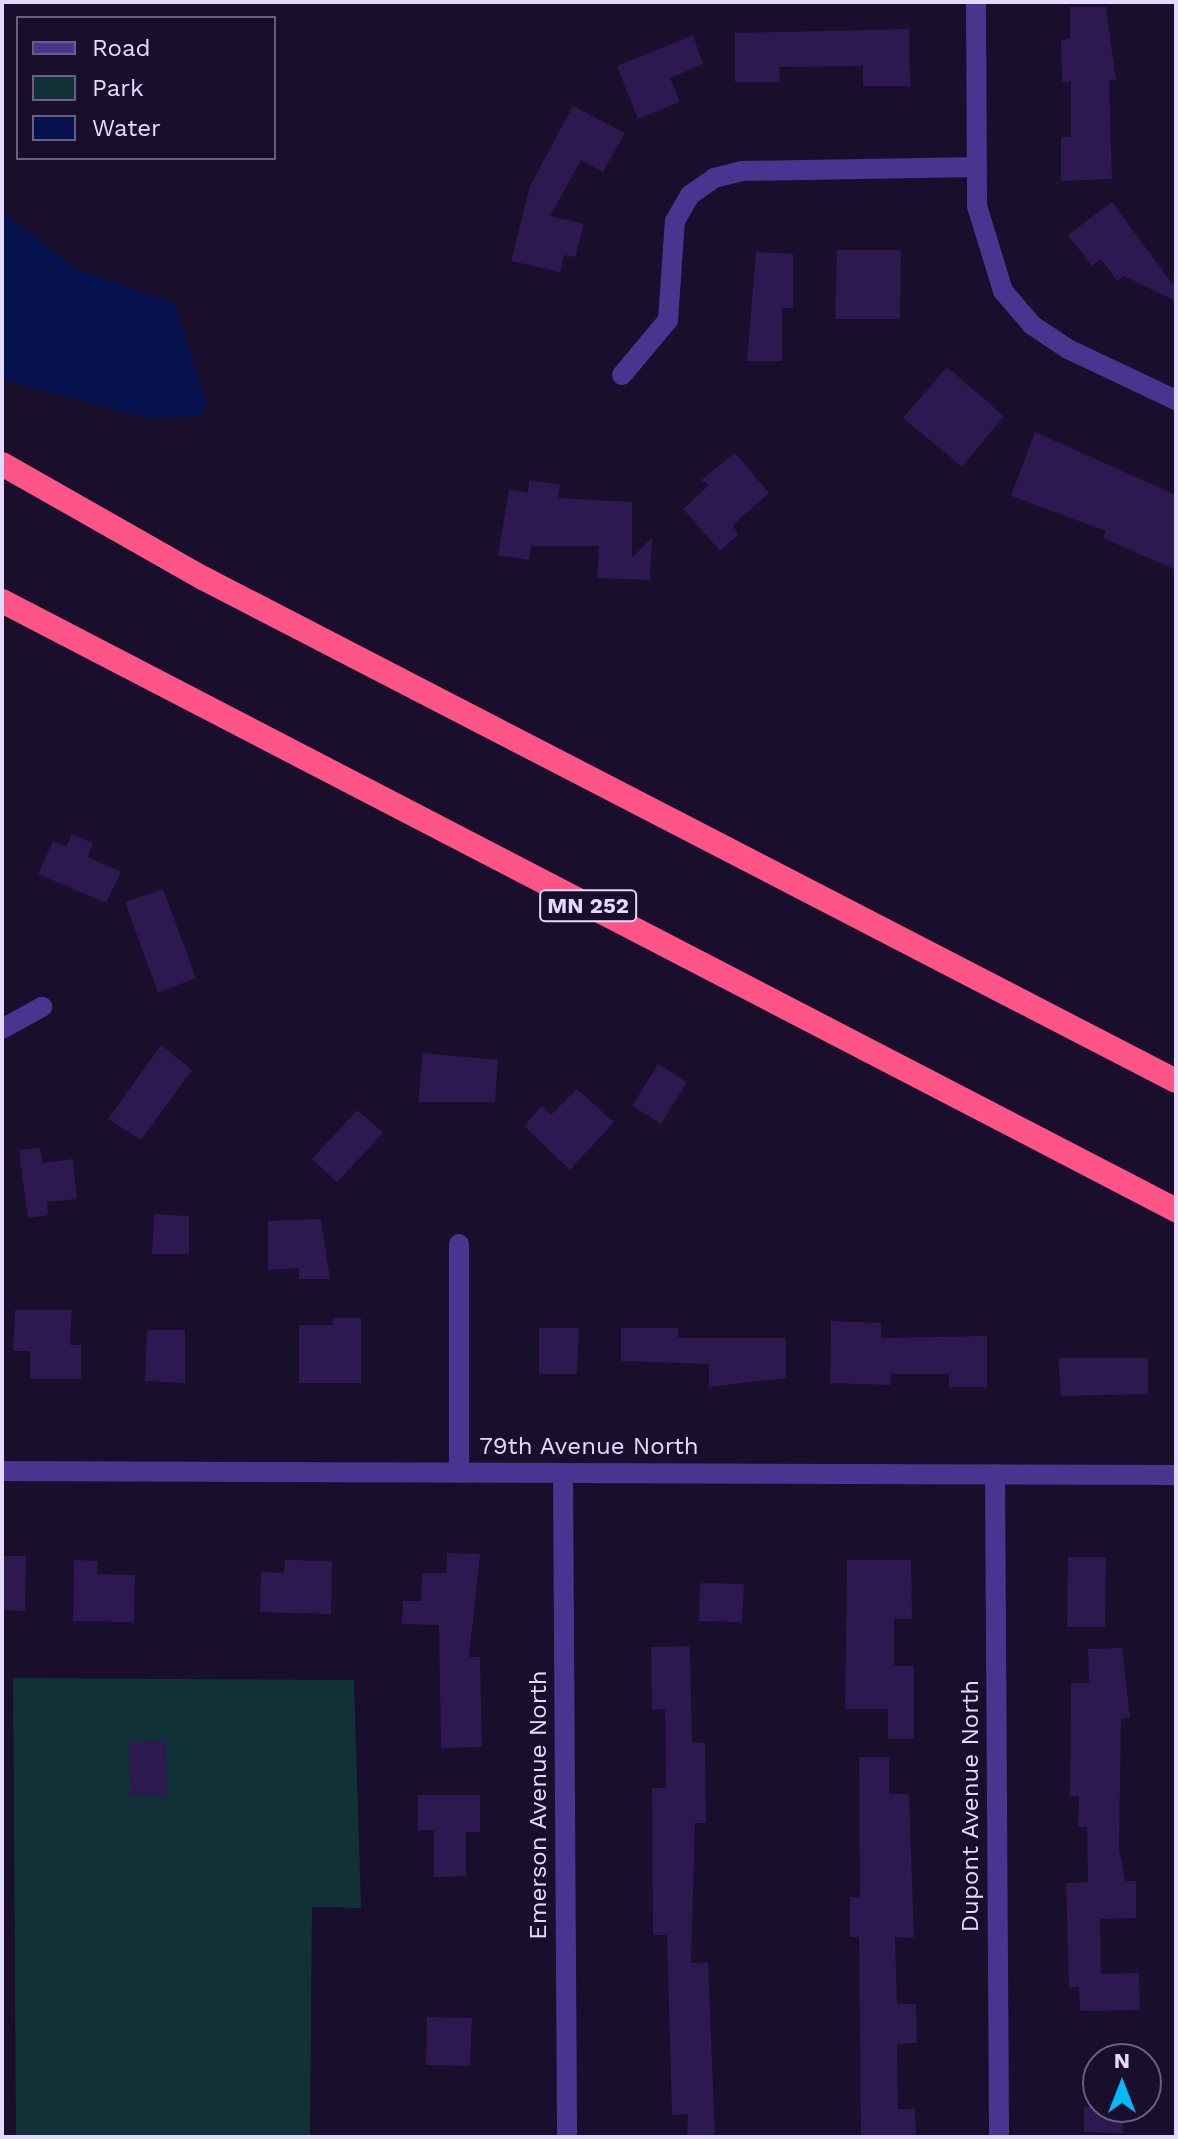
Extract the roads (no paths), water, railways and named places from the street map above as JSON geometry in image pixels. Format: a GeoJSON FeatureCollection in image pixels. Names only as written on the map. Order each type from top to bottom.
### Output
{"type":"FeatureCollection","features":[{"type":"Feature","properties":{"kind":"highway"},"geometry":{"type":"LineString","coordinates":[[2,464],[110,529],[1176,1081]]}},
{"type":"Feature","properties":{"kind":"highway","name":"MN 252"},"geometry":{"type":"LineString","coordinates":[[2,601],[1176,1210]]}},
{"type":"Feature","properties":{"kind":"street"},"geometry":{"type":"LineString","coordinates":[[976,2],[977,167],[985,250],[1003,291],[1032,325],[1068,349],[1176,400]]}},
{"type":"Feature","properties":{"kind":"street"},"geometry":{"type":"LineString","coordinates":[[622,375],[668,320],[675,221],[690,195],[714,178],[742,171],[977,167]]}},
{"type":"Feature","properties":{"kind":"street"},"geometry":{"type":"LineString","coordinates":[[2,1029],[42,1007]]}},
{"type":"Feature","properties":{"kind":"street"},"geometry":{"type":"LineString","coordinates":[[459,1244],[459,1473]]}},
{"type":"Feature","properties":{"kind":"street","name":"79th Avenue North"},"geometry":{"type":"LineString","coordinates":[[2,1471],[1176,1475]]}},
{"type":"Feature","properties":{"kind":"street","name":"Emerson Avenue North"},"geometry":{"type":"LineString","coordinates":[[563,1473],[567,2137]]}},
{"type":"Feature","properties":{"kind":"street","name":"Dupont Avenue North"},"geometry":{"type":"LineString","coordinates":[[995,1474],[999,2137]]}},
{"type":"Feature","properties":{"kind":"water"},"geometry":{"type":"Polygon","coordinates":[[[2,211],[74,268],[174,303],[207,405],[200,416],[146,418],[2,379],[2,211]]]}}]}
